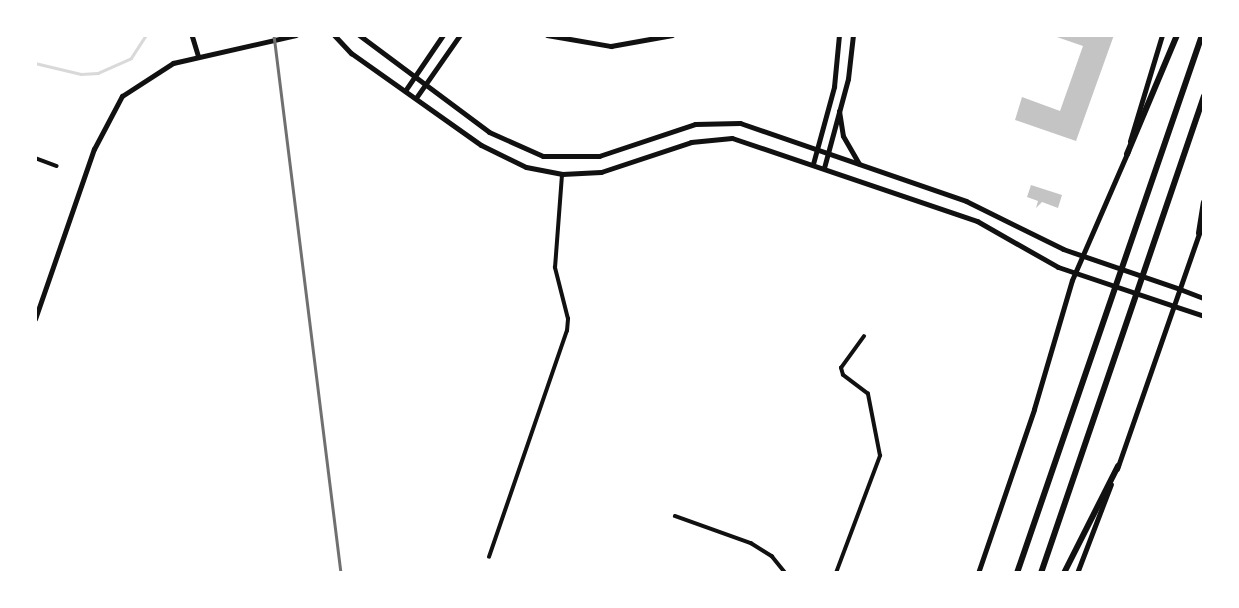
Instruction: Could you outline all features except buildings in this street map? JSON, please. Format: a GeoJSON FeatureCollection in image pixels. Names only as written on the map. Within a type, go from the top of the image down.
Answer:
{"type":"FeatureCollection","features":[{"type":"Feature","properties":{"kind":"highway"},"geometry":{"type":"LineString","coordinates":[[1127,153],[1177,35]]}},
{"type":"Feature","properties":{"kind":"highway"},"geometry":{"type":"LineString","coordinates":[[1017,573],[1202,35]]}},
{"type":"Feature","properties":{"kind":"highway"},"geometry":{"type":"LineString","coordinates":[[1041,573],[1204,96]]}},
{"type":"Feature","properties":{"kind":"highway"},"geometry":{"type":"LineString","coordinates":[[1202,234],[1204,202]]}},
{"type":"Feature","properties":{"kind":"highway"},"geometry":{"type":"LineString","coordinates":[[1064,573],[1118,466]]}},
{"type":"Feature","properties":{"kind":"main road"},"geometry":{"type":"LineString","coordinates":[[35,319],[112,110],[122,96],[151,74],[198,55],[296,35]]}},
{"type":"Feature","properties":{"kind":"main road"},"geometry":{"type":"LineString","coordinates":[[334,35],[416,99],[502,157],[562,174],[601,172],[719,136],[813,164],[977,221],[1075,273],[1174,306]]}},
{"type":"Feature","properties":{"kind":"main road"},"geometry":{"type":"LineString","coordinates":[[359,35],[414,78],[505,142],[543,156],[598,156],[710,122],[740,123],[966,201],[1037,237],[1180,289]]}},
{"type":"Feature","properties":{"kind":"main road"},"geometry":{"type":"LineString","coordinates":[[978,573],[1075,273],[1127,153],[1163,35]]}},
{"type":"Feature","properties":{"kind":"main road"},"geometry":{"type":"LineString","coordinates":[[839,111],[843,136],[859,164]]}},
{"type":"Feature","properties":{"kind":"main road"},"geometry":{"type":"LineString","coordinates":[[1077,573],[1202,234]]}},
{"type":"Feature","properties":{"kind":"street"},"geometry":{"type":"LineString","coordinates":[[192,35],[198,55]]}},
{"type":"Feature","properties":{"kind":"street"},"geometry":{"type":"LineString","coordinates":[[405,91],[443,35]]}},
{"type":"Feature","properties":{"kind":"street"},"geometry":{"type":"LineString","coordinates":[[416,99],[460,35]]}},
{"type":"Feature","properties":{"kind":"street"},"geometry":{"type":"LineString","coordinates":[[547,35],[611,46],[672,35]]}},
{"type":"Feature","properties":{"kind":"street"},"geometry":{"type":"LineString","coordinates":[[813,164],[834,87],[839,35]]}},
{"type":"Feature","properties":{"kind":"street"},"geometry":{"type":"LineString","coordinates":[[824,168],[839,111],[853,35]]}},
{"type":"Feature","properties":{"kind":"street"},"geometry":{"type":"LineString","coordinates":[[35,158],[57,166]]}},
{"type":"Feature","properties":{"kind":"street"},"geometry":{"type":"LineString","coordinates":[[489,557],[566,331],[568,320],[555,268],[562,174]]}},
{"type":"Feature","properties":{"kind":"street"},"geometry":{"type":"LineString","coordinates":[[1202,234],[1204,219]]}},
{"type":"Feature","properties":{"kind":"street"},"geometry":{"type":"LineString","coordinates":[[1180,289],[1204,298]]}},
{"type":"Feature","properties":{"kind":"street"},"geometry":{"type":"LineString","coordinates":[[1174,306],[1204,316]]}},
{"type":"Feature","properties":{"kind":"street"},"geometry":{"type":"LineString","coordinates":[[836,573],[880,456],[868,394],[843,375],[841,368],[864,336]]}},
{"type":"Feature","properties":{"kind":"street"},"geometry":{"type":"LineString","coordinates":[[675,516],[751,543],[772,556],[786,573]]}},
{"type":"Feature","properties":{"kind":"waterway"},"geometry":{"type":"LineString","coordinates":[[35,63],[81,74],[98,73],[131,58],[146,35]]}},
{"type":"Feature","properties":{"kind":"railway"},"geometry":{"type":"LineString","coordinates":[[274,35],[341,573]]}}]}
